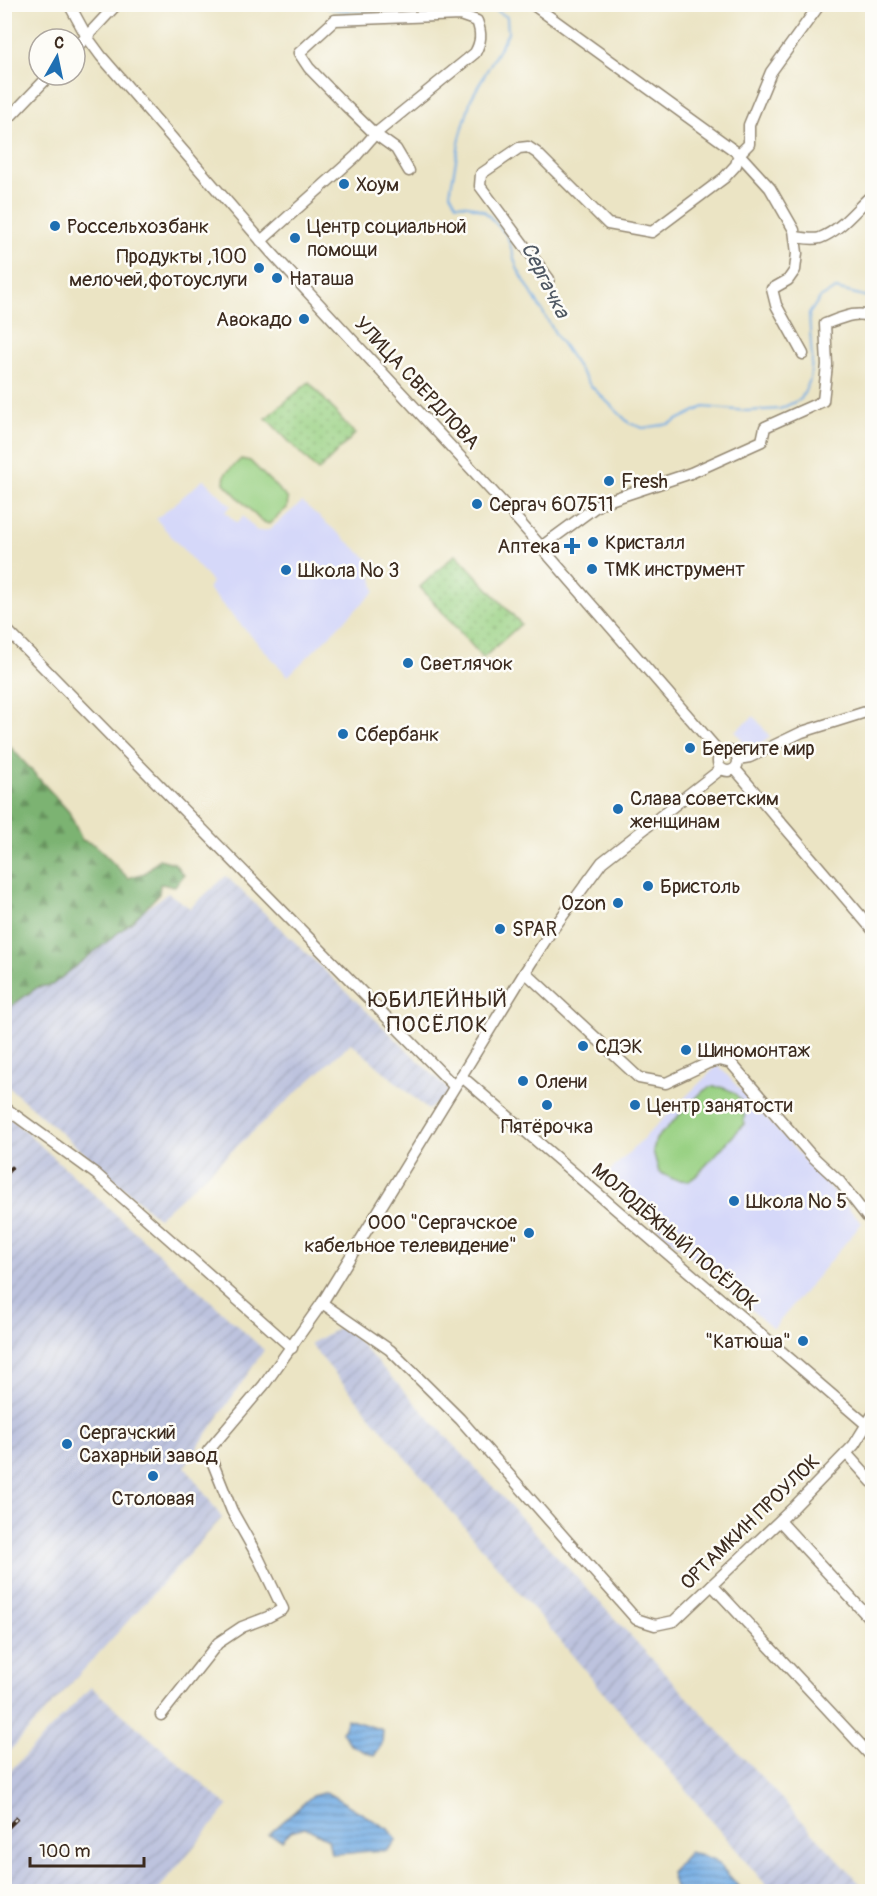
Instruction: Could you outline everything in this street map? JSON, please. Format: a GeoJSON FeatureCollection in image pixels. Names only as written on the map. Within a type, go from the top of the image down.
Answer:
{"type":"FeatureCollection","features":[{"type":"Feature","properties":{"kind":"street","name":"УЛИЦА СВЕРДЛОВА"},"geometry":{"type":"LineString","coordinates":[[69,4],[82,27]]}},
{"type":"Feature","properties":{"kind":"street"},"geometry":{"type":"LineString","coordinates":[[87,37],[117,4]]}},
{"type":"Feature","properties":{"kind":"street"},"geometry":{"type":"LineString","coordinates":[[532,4],[739,154],[770,188],[788,217],[796,237],[798,253],[795,270],[788,280],[772,289],[776,305],[803,354]]}},
{"type":"Feature","properties":{"kind":"street"},"geometry":{"type":"LineString","coordinates":[[549,279],[480,186],[481,174],[519,147],[528,147],[537,153],[608,224],[652,232],[724,178],[736,165],[739,154],[749,144],[749,125],[771,72],[820,4]]}},
{"type":"Feature","properties":{"kind":"street"},"geometry":{"type":"LineString","coordinates":[[261,241],[356,156],[375,134],[475,53],[480,43],[481,31],[477,21],[460,15],[335,20],[299,53],[309,68],[375,134],[396,149],[408,171]]}},
{"type":"Feature","properties":{"kind":"street","name":"УЛИЦА СВЕРДЛОВА"},"geometry":{"type":"LineString","coordinates":[[87,37],[261,241],[502,501],[721,754]]}},
{"type":"Feature","properties":{"kind":"street"},"geometry":{"type":"LineString","coordinates":[[4,123],[38,87]]}},
{"type":"Feature","properties":{"kind":"street"},"geometry":{"type":"LineString","coordinates":[[796,237],[818,239],[843,224],[873,195]]}},
{"type":"Feature","properties":{"kind":"street"},"geometry":{"type":"LineString","coordinates":[[541,547],[602,503],[690,473],[762,441],[765,428],[823,400],[827,365],[825,324],[853,315],[868,315],[873,318]]}},
{"type":"Feature","properties":{"kind":"street"},"geometry":{"type":"LineString","coordinates":[[4,627],[454,1086]]}},
{"type":"Feature","properties":{"kind":"street"},"geometry":{"type":"LineString","coordinates":[[873,710],[802,732],[736,764],[728,772],[721,769],[718,764],[721,754],[728,751],[734,753],[736,764],[873,929]]}},
{"type":"Feature","properties":{"kind":"street"},"geometry":{"type":"LineString","coordinates":[[161,1715],[218,1642],[242,1627],[283,1609],[258,1557],[232,1511],[208,1451],[264,1385],[322,1304],[525,972],[550,933],[602,862],[721,769]]}},
{"type":"Feature","properties":{"kind":"street"},"geometry":{"type":"LineString","coordinates":[[525,972],[639,1078],[666,1083],[708,1063],[720,1060],[731,1063],[812,1155],[840,1182],[873,1223]]}},
{"type":"Feature","properties":{"kind":"street","name":"МОЛОДЁЖНЫЙ ПОСЁЛОК"},"geometry":{"type":"LineString","coordinates":[[461,1076],[870,1420]]}},
{"type":"Feature","properties":{"kind":"street"},"geometry":{"type":"LineString","coordinates":[[4,1107],[96,1174],[292,1348]]}},
{"type":"Feature","properties":{"kind":"street","name":"ОРТАМКИН ПРОУЛОК"},"geometry":{"type":"LineString","coordinates":[[322,1304],[390,1350],[460,1419],[636,1619],[655,1625],[674,1621],[780,1521],[854,1445],[870,1420]]}},
{"type":"Feature","properties":{"kind":"street"},"geometry":{"type":"LineString","coordinates":[[846,1453],[873,1482]]}},
{"type":"Feature","properties":{"kind":"street"},"geometry":{"type":"LineString","coordinates":[[780,1521],[873,1621]]}},
{"type":"Feature","properties":{"kind":"street"},"geometry":{"type":"LineString","coordinates":[[712,1585],[873,1757]]}},
{"type":"Feature","properties":{"kind":"shaded area","name":"Школа № 3"},"geometry":{"type":"Polygon","coordinates":[[[204,479],[231,506],[225,512],[237,523],[243,516],[257,531],[269,530],[302,502],[368,559],[375,591],[288,676],[208,589],[212,582],[156,519],[204,479]]]}},
{"type":"Feature","properties":{"kind":"shaded area"},"geometry":{"type":"Polygon","coordinates":[[[754,716],[770,737],[751,752],[735,731],[754,716]]]}},
{"type":"Feature","properties":{"kind":"shaded area"},"geometry":{"type":"Polygon","coordinates":[[[226,876],[451,1092],[428,1110],[351,1043],[158,1218],[5,1084],[4,1012],[168,893],[190,908],[226,876]]]}},
{"type":"Feature","properties":{"kind":"shaded area","name":"Школа № 5"},"geometry":{"type":"Polygon","coordinates":[[[718,1065],[862,1223],[773,1329],[602,1179],[718,1065]]]}},
{"type":"Feature","properties":{"kind":"shaded area","name":"Сергачский Сахарный завод"},"geometry":{"type":"Polygon","coordinates":[[[4,1112],[264,1350],[185,1466],[222,1518],[5,1756],[4,1112]]]}},
{"type":"Feature","properties":{"kind":"shaded area"},"geometry":{"type":"Polygon","coordinates":[[[343,1325],[864,1888],[861,1892],[771,1891],[310,1344],[343,1325]]]}},
{"type":"Feature","properties":{"kind":"shaded area"},"geometry":{"type":"Polygon","coordinates":[[[91,1687],[228,1806],[157,1891],[5,1891],[5,1776],[91,1687]]]}},
{"type":"Feature","properties":{"kind":"green space"},"geometry":{"type":"Polygon","coordinates":[[[309,382],[355,434],[318,471],[266,418],[309,382]]]}},
{"type":"Feature","properties":{"kind":"green space"},"geometry":{"type":"Polygon","coordinates":[[[241,459],[250,461],[288,499],[287,508],[269,524],[261,521],[224,483],[225,474],[241,459]]]}},
{"type":"Feature","properties":{"kind":"green space"},"geometry":{"type":"Polygon","coordinates":[[[456,554],[521,624],[483,658],[420,587],[456,554]]]}},
{"type":"Feature","properties":{"kind":"green space"},"geometry":{"type":"Polygon","coordinates":[[[5,741],[69,812],[82,840],[95,845],[128,878],[145,873],[159,859],[174,863],[184,875],[175,886],[160,884],[159,894],[133,921],[52,985],[38,987],[5,1010],[5,741]]]}},
{"type":"Feature","properties":{"kind":"green space"},"geometry":{"type":"Polygon","coordinates":[[[710,1087],[726,1089],[737,1096],[743,1108],[744,1124],[696,1176],[689,1181],[673,1179],[659,1172],[653,1151],[656,1139],[702,1092],[710,1087]]]}},
{"type":"Feature","properties":{"kind":"water"},"geometry":{"type":"Polygon","coordinates":[[[347,1719],[383,1730],[382,1744],[374,1756],[350,1745],[342,1732],[347,1719]]]}},
{"type":"Feature","properties":{"kind":"water"},"geometry":{"type":"Polygon","coordinates":[[[326,1792],[388,1829],[397,1840],[387,1851],[372,1850],[339,1854],[331,1853],[328,1839],[305,1827],[291,1831],[282,1840],[268,1835],[312,1796],[326,1792]]]}},
{"type":"Feature","properties":{"kind":"water"},"geometry":{"type":"Polygon","coordinates":[[[689,1852],[715,1860],[743,1891],[676,1891],[671,1873],[689,1852]]]}},
{"type":"Feature","properties":{"kind":"waterway","name":"Сергачка"},"geometry":{"type":"LineString","coordinates":[[319,4],[327,8],[347,11],[401,8],[494,9],[507,17],[508,33],[471,99],[460,138],[450,193],[456,204],[468,205],[484,211],[507,235],[517,268],[558,338],[590,385],[629,423],[643,428],[669,424],[704,407],[747,411],[780,409],[801,399],[810,380],[812,360],[809,314],[820,298],[836,289],[872,298]]}},
{"type":"Feature","properties":{"kind":"railway"},"geometry":{"type":"LineString","coordinates":[[4,1175],[11,1168]]}},
{"type":"Feature","properties":{"kind":"railway"},"geometry":{"type":"LineString","coordinates":[[4,1831],[16,1819]]}},
{"type":"Feature","properties":{"kind":"place","name":"Хоум"},"geometry":{"type":"Point","coordinates":[344,184]}},
{"type":"Feature","properties":{"kind":"place","name":"Россельхозбанк"},"geometry":{"type":"Point","coordinates":[55,226]}},
{"type":"Feature","properties":{"kind":"place","name":"Центр социальной помощи"},"geometry":{"type":"Point","coordinates":[295,238]}},
{"type":"Feature","properties":{"kind":"place","name":"Продукты ,100 мелочей,фотоуслуги"},"geometry":{"type":"Point","coordinates":[259,268]}},
{"type":"Feature","properties":{"kind":"place","name":"Наташа"},"geometry":{"type":"Point","coordinates":[277,278]}},
{"type":"Feature","properties":{"kind":"place","name":"Авокадо"},"geometry":{"type":"Point","coordinates":[304,319]}},
{"type":"Feature","properties":{"kind":"place","name":"Fresh"},"geometry":{"type":"Point","coordinates":[609,481]}},
{"type":"Feature","properties":{"kind":"place","name":"Сергач 607511"},"geometry":{"type":"Point","coordinates":[477,504]}},
{"type":"Feature","properties":{"kind":"place","name":"Кристалл"},"geometry":{"type":"Point","coordinates":[593,542]}},
{"type":"Feature","properties":{"kind":"place","name":"Аптека"},"geometry":{"type":"Point","coordinates":[572,546]}},
{"type":"Feature","properties":{"kind":"place","name":"ТМК инструмент"},"geometry":{"type":"Point","coordinates":[592,569]}},
{"type":"Feature","properties":{"kind":"place","name":"Школа № 3"},"geometry":{"type":"Point","coordinates":[286,570]}},
{"type":"Feature","properties":{"kind":"place","name":"Светлячок"},"geometry":{"type":"Point","coordinates":[408,663]}},
{"type":"Feature","properties":{"kind":"place","name":"Сбербанк"},"geometry":{"type":"Point","coordinates":[343,734]}},
{"type":"Feature","properties":{"kind":"place","name":"Берегите мир"},"geometry":{"type":"Point","coordinates":[690,748]}},
{"type":"Feature","properties":{"kind":"place","name":"Слава советским женщинам"},"geometry":{"type":"Point","coordinates":[618,809]}},
{"type":"Feature","properties":{"kind":"place","name":"Бристоль"},"geometry":{"type":"Point","coordinates":[648,886]}},
{"type":"Feature","properties":{"kind":"place","name":"Ozon"},"geometry":{"type":"Point","coordinates":[618,903]}},
{"type":"Feature","properties":{"kind":"place","name":"SPAR"},"geometry":{"type":"Point","coordinates":[500,929]}},
{"type":"Feature","properties":{"kind":"place","name":"СДЭК"},"geometry":{"type":"Point","coordinates":[583,1046]}},
{"type":"Feature","properties":{"kind":"place","name":"Шиномонтаж"},"geometry":{"type":"Point","coordinates":[686,1050]}},
{"type":"Feature","properties":{"kind":"place","name":"Олени"},"geometry":{"type":"Point","coordinates":[523,1081]}},
{"type":"Feature","properties":{"kind":"place","name":"Пятёрочка"},"geometry":{"type":"Point","coordinates":[547,1105]}},
{"type":"Feature","properties":{"kind":"place","name":"Центр занятости"},"geometry":{"type":"Point","coordinates":[635,1105]}},
{"type":"Feature","properties":{"kind":"place","name":"Школа № 5"},"geometry":{"type":"Point","coordinates":[734,1201]}},
{"type":"Feature","properties":{"kind":"place","name":"ООО \"Сергачское кабельное телевидение\""},"geometry":{"type":"Point","coordinates":[529,1233]}},
{"type":"Feature","properties":{"kind":"place","name":"\"Катюша\""},"geometry":{"type":"Point","coordinates":[803,1341]}},
{"type":"Feature","properties":{"kind":"place","name":"Сергачский Сахарный завод"},"geometry":{"type":"Point","coordinates":[67,1444]}},
{"type":"Feature","properties":{"kind":"place","name":"Столовая"},"geometry":{"type":"Point","coordinates":[153,1476]}},
{"type":"Feature","properties":{"kind":"district","name":"ЮБИЛЕЙНЫЙ ПОСЁЛОК"},"geometry":{"type":"Point","coordinates":[438,1012]}}]}
